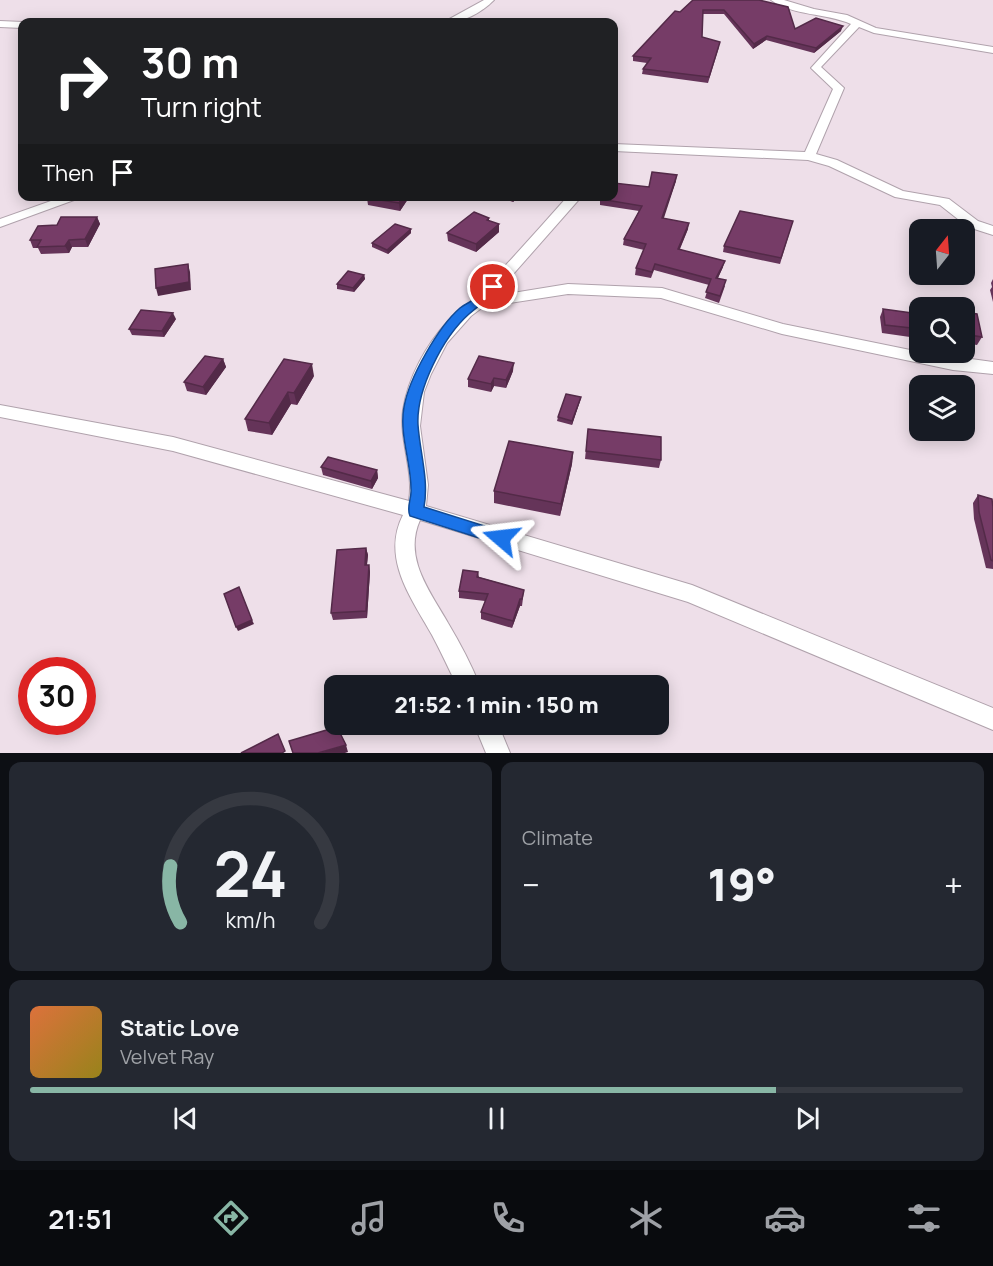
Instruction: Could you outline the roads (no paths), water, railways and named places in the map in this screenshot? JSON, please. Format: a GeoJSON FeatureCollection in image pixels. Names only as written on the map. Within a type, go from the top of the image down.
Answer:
{"type":"FeatureCollection","features":[{"type":"Feature","properties":{"kind":"street"},"geometry":{"type":"LineString","coordinates":[[458,18],[476,10],[490,0]]}},
{"type":"Feature","properties":{"kind":"street"},"geometry":{"type":"LineString","coordinates":[[775,0],[813,12],[844,17],[874,30],[993,50]]}},
{"type":"Feature","properties":{"kind":"street"},"geometry":{"type":"LineString","coordinates":[[0,24],[18,25]]}},
{"type":"Feature","properties":{"kind":"street"},"geometry":{"type":"LineString","coordinates":[[809,156],[838,88],[816,68],[856,24]]}},
{"type":"Feature","properties":{"kind":"street"},"geometry":{"type":"LineString","coordinates":[[618,148],[809,156],[833,163],[900,194],[944,202],[973,224],[993,231]]}},
{"type":"Feature","properties":{"kind":"street"},"geometry":{"type":"LineString","coordinates":[[0,223],[64,201]]}},
{"type":"Feature","properties":{"kind":"street"},"geometry":{"type":"LineString","coordinates":[[479,303],[571,201]]}},
{"type":"Feature","properties":{"kind":"street"},"geometry":{"type":"LineString","coordinates":[[463,675],[423,602],[410,572],[404,544],[406,528],[416,511],[419,491],[411,408],[415,391],[450,328],[465,310],[479,303],[568,289],[662,293],[782,329],[929,359],[993,368]]}},
{"type":"Feature","properties":{"kind":"street"},"geometry":{"type":"LineString","coordinates":[[0,411],[173,444],[416,511],[692,594],[993,719]]}},
{"type":"Feature","properties":{"kind":"street"},"geometry":{"type":"LineString","coordinates":[[491,735],[498,753]]}}]}
